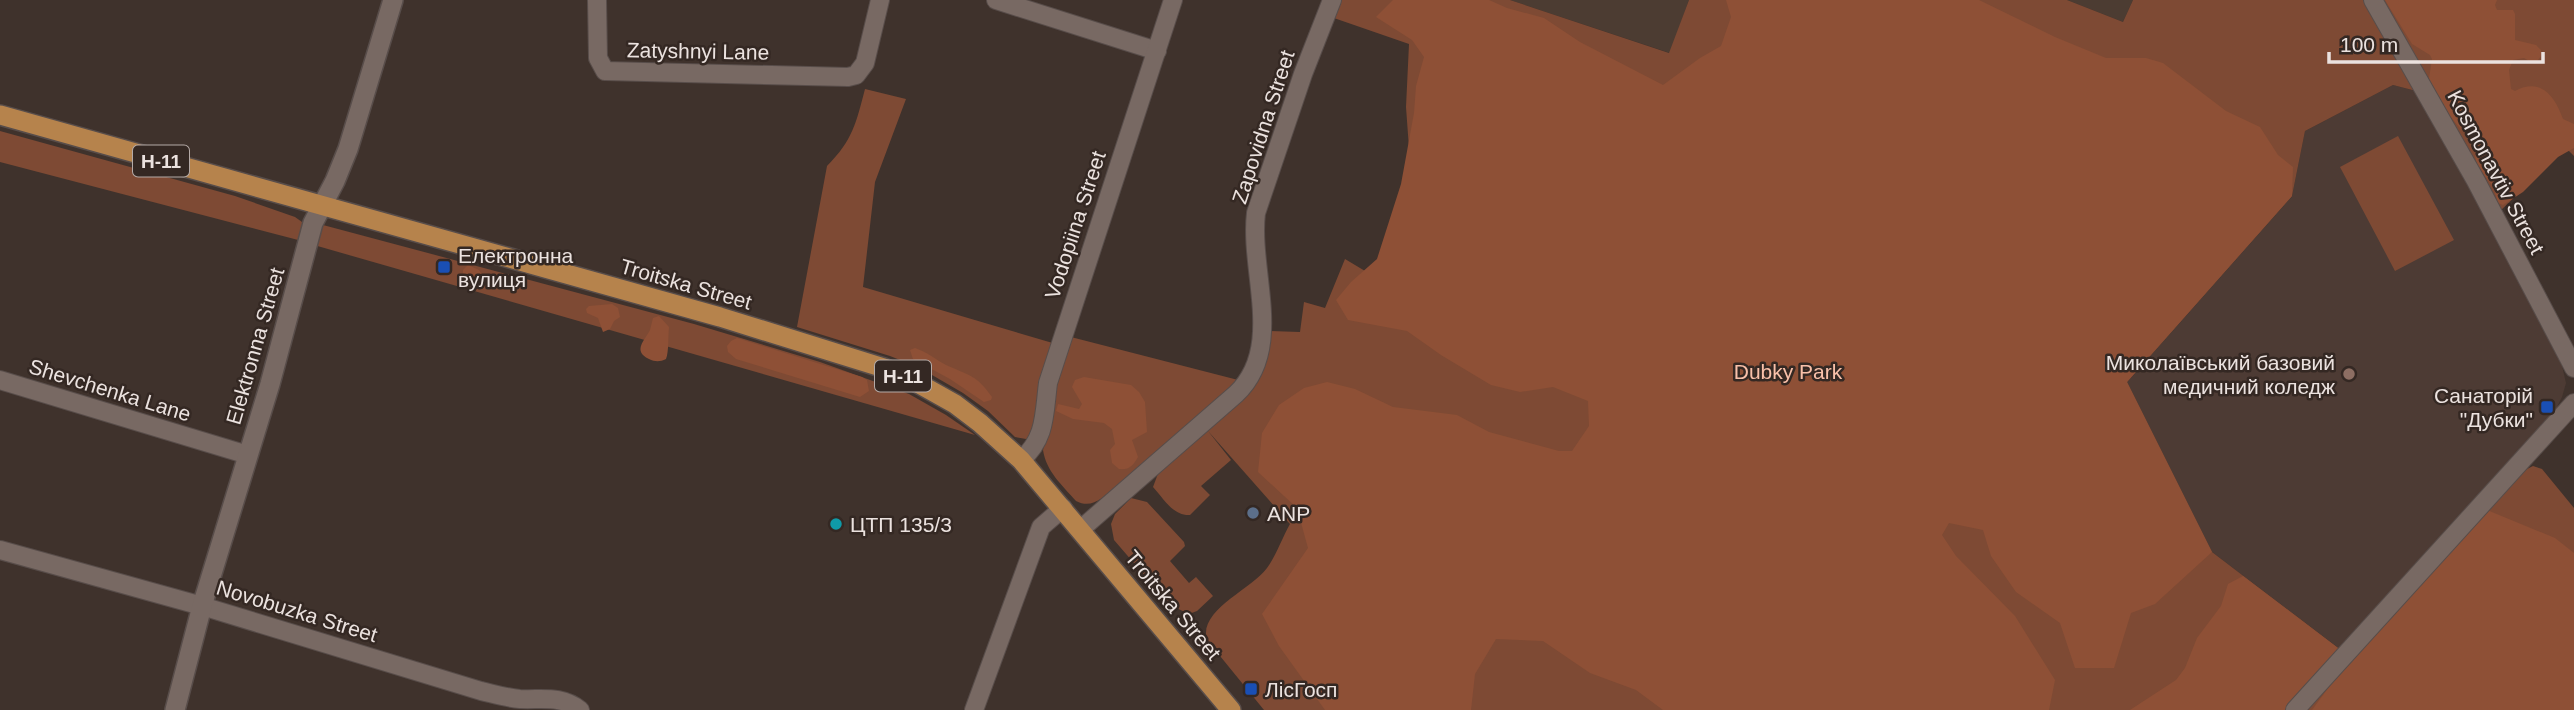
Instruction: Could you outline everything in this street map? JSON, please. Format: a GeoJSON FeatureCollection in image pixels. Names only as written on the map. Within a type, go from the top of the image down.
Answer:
{"type":"FeatureCollection","features":[{"type":"Feature","properties":{"kind":"main road","name":"Troitska Street"},"geometry":{"type":"LineString","coordinates":[[0,115],[720,317],[884,368],[914,382],[954,404],[980,423],[1020,460],[1231,710]]}},
{"type":"Feature","properties":{"kind":"street","name":"Elektronna Street"},"geometry":{"type":"LineString","coordinates":[[175,710],[202,606],[270,384],[313,223],[348,149],[393,0]]}},
{"type":"Feature","properties":{"kind":"street","name":"Zatyshnyi Lane"},"geometry":{"type":"LineString","coordinates":[[597,0],[598,58],[606,71],[848,77],[861,70],[880,0]]}},
{"type":"Feature","properties":{"kind":"street"},"geometry":{"type":"LineString","coordinates":[[996,0],[1157,51]]}},
{"type":"Feature","properties":{"kind":"street","name":"Vodopiina Street"},"geometry":{"type":"LineString","coordinates":[[1020,460],[1033,450],[1040,436],[1048,383],[1173,0]]}},
{"type":"Feature","properties":{"kind":"street","name":"Zapovidna Street"},"geometry":{"type":"LineString","coordinates":[[1080,529],[1236,394],[1248,383],[1254,371],[1261,348],[1262,320],[1254,237],[1256,213],[1303,74],[1332,0]]}},
{"type":"Feature","properties":{"kind":"street","name":"Kosmonavtiv Street"},"geometry":{"type":"LineString","coordinates":[[2373,0],[2456,145],[2574,368]]}},
{"type":"Feature","properties":{"kind":"street","name":"Shevchenka Lane"},"geometry":{"type":"LineString","coordinates":[[0,380],[248,455]]}},
{"type":"Feature","properties":{"kind":"street"},"geometry":{"type":"LineString","coordinates":[[2295,710],[2574,403]]}},
{"type":"Feature","properties":{"kind":"street"},"geometry":{"type":"LineString","coordinates":[[974,710],[1041,527],[1063,509]]}},
{"type":"Feature","properties":{"kind":"street","name":"Novobuzka Street"},"geometry":{"type":"LineString","coordinates":[[0,550],[202,606],[481,691],[519,699],[549,697],[565,701],[580,710]]}},
{"type":"Feature","properties":{"kind":"shaded area"},"geometry":{"type":"Polygon","coordinates":[[[1510,0],[1689,0],[1670,53],[1510,0]]]}},
{"type":"Feature","properties":{"kind":"shaded area"},"geometry":{"type":"Polygon","coordinates":[[[2067,0],[2133,0],[2123,22],[2067,0]]]}},
{"type":"Feature","properties":{"kind":"shaded area","name":"Миколаївський базовий медичний коледж"},"geometry":{"type":"Polygon","coordinates":[[[2393,85],[2420,92],[2562,366],[2566,383],[2555,411],[2342,651],[2212,552],[2127,382],[2292,196],[2305,131],[2393,85]]]}},
{"type":"Feature","properties":{"kind":"green space","name":"Dubky Park"},"geometry":{"type":"Polygon","coordinates":[[[1337,0],[1510,0],[1669,53],[1689,0],[2067,0],[2123,22],[2133,0],[2366,0],[2420,92],[2393,85],[2305,131],[2292,196],[2127,382],[2212,552],[2342,651],[2525,470],[2533,466],[2542,469],[2574,508],[2574,710],[1264,710],[1207,640],[1206,629],[1218,610],[1267,568],[1290,524],[1208,431],[1231,460],[1201,486],[1210,495],[1190,515],[1184,515],[1169,506],[1153,487],[1159,471],[1240,399],[1267,331],[1300,332],[1304,302],[1325,308],[1345,259],[1375,277],[1416,245],[1406,107],[1409,44],[1331,17],[1337,0]]]}},
{"type":"Feature","properties":{"kind":"green space","name":"Dubky Park"},"geometry":{"type":"Polygon","coordinates":[[[1393,0],[1489,0],[1544,18],[1580,42],[1663,85],[1721,46],[1731,17],[1726,0],[1979,0],[2106,58],[2146,58],[2163,63],[2226,111],[2260,127],[2278,155],[2293,167],[2292,196],[2127,382],[2212,552],[2155,604],[2131,613],[2114,668],[2075,668],[2060,623],[2016,592],[1991,556],[1983,530],[1949,523],[1942,535],[1956,556],[2015,616],[2055,680],[2049,710],[1663,710],[1636,690],[1590,673],[1543,641],[1496,639],[1475,674],[1471,710],[1325,710],[1279,646],[1262,614],[1308,548],[1297,508],[1258,472],[1262,433],[1279,405],[1304,388],[1327,382],[1355,389],[1393,407],[1457,415],[1489,432],[1559,451],[1572,451],[1589,426],[1588,401],[1553,387],[1520,392],[1491,385],[1407,331],[1348,320],[1336,300],[1351,282],[1377,259],[1401,184],[1414,113],[1416,86],[1424,57],[1412,40],[1376,17],[1393,0]]]}},
{"type":"Feature","properties":{"kind":"green space"},"geometry":{"type":"Polygon","coordinates":[[[2380,0],[2574,0],[2574,156],[2566,148],[2499,212],[2380,0]]]}},
{"type":"Feature","properties":{"kind":"green space"},"geometry":{"type":"Polygon","coordinates":[[[2385,0],[2497,0],[2497,10],[2513,10],[2515,40],[2536,45],[2541,50],[2541,56],[2535,64],[2524,58],[2513,60],[2509,70],[2511,89],[2515,91],[2533,86],[2546,92],[2556,103],[2563,119],[2574,124],[2574,148],[2558,157],[2523,192],[2503,205],[2498,203],[2493,186],[2477,167],[2473,143],[2448,114],[2429,79],[2432,59],[2430,55],[2412,44],[2385,0]]]}},
{"type":"Feature","properties":{"kind":"green space"},"geometry":{"type":"Polygon","coordinates":[[[865,89],[906,99],[875,182],[863,287],[1056,344],[1032,437],[1015,437],[988,411],[920,368],[797,327],[827,166],[843,148],[852,131],[865,89]]]}},
{"type":"Feature","properties":{"kind":"green space"},"geometry":{"type":"Polygon","coordinates":[[[0,131],[235,196],[295,217],[302,222],[302,241],[0,162],[0,131]]]}},
{"type":"Feature","properties":{"kind":"green space"},"geometry":{"type":"Polygon","coordinates":[[[2398,136],[2454,240],[2395,271],[2340,167],[2398,136]]]}},
{"type":"Feature","properties":{"kind":"green space"},"geometry":{"type":"Polygon","coordinates":[[[320,226],[694,324],[820,362],[909,394],[975,435],[314,245],[320,226]]]}},
{"type":"Feature","properties":{"kind":"green space"},"geometry":{"type":"Polygon","coordinates":[[[468,265],[479,270],[484,278],[481,283],[471,284],[463,278],[463,270],[468,265]]]}},
{"type":"Feature","properties":{"kind":"green space"},"geometry":{"type":"Polygon","coordinates":[[[612,304],[618,308],[620,317],[610,329],[603,332],[598,318],[587,313],[586,309],[589,306],[612,304]]]}},
{"type":"Feature","properties":{"kind":"green space"},"geometry":{"type":"Polygon","coordinates":[[[659,316],[669,327],[666,359],[658,361],[644,356],[641,349],[653,318],[659,316]]]}},
{"type":"Feature","properties":{"kind":"green space"},"geometry":{"type":"Polygon","coordinates":[[[1067,336],[1242,381],[1102,498],[1086,504],[1076,501],[1055,477],[1047,465],[1043,450],[1067,336]]]}},
{"type":"Feature","properties":{"kind":"green space"},"geometry":{"type":"Polygon","coordinates":[[[737,338],[862,377],[867,380],[869,391],[860,397],[736,359],[728,352],[727,346],[737,338]]]}},
{"type":"Feature","properties":{"kind":"green space"},"geometry":{"type":"Polygon","coordinates":[[[915,348],[977,380],[992,397],[991,400],[984,402],[913,359],[910,350],[915,348]]]}},
{"type":"Feature","properties":{"kind":"green space"},"geometry":{"type":"Polygon","coordinates":[[[1084,377],[1131,385],[1145,402],[1147,432],[1132,440],[1138,457],[1128,468],[1119,469],[1112,463],[1110,450],[1115,444],[1112,429],[1104,423],[1073,419],[1056,411],[1058,404],[1079,409],[1082,404],[1072,387],[1075,380],[1084,377]]]}},
{"type":"Feature","properties":{"kind":"green space"},"geometry":{"type":"Polygon","coordinates":[[[1131,498],[1147,502],[1184,542],[1185,546],[1170,561],[1189,583],[1196,577],[1213,596],[1197,611],[1189,614],[1170,605],[1114,540],[1111,524],[1115,514],[1131,498]]]}},
{"type":"Feature","properties":{"kind":"green space"},"geometry":{"type":"Polygon","coordinates":[[[2487,510],[2555,538],[2574,553],[2574,710],[2312,710],[2349,660],[2487,510]]]}},
{"type":"Feature","properties":{"kind":"green space"},"geometry":{"type":"Polygon","coordinates":[[[2243,576],[2342,651],[2287,710],[2130,710],[2176,680],[2185,668],[2197,638],[2221,606],[2228,584],[2243,576]]]}},
{"type":"Feature","properties":{"kind":"place","name":"Електронна вулиця"},"geometry":{"type":"Point","coordinates":[444,267]}},
{"type":"Feature","properties":{"kind":"place","name":"Миколаївський базовий медичний коледж"},"geometry":{"type":"Point","coordinates":[2349,374]}},
{"type":"Feature","properties":{"kind":"place","name":"Санаторій \"Дубки\""},"geometry":{"type":"Point","coordinates":[2547,407]}},
{"type":"Feature","properties":{"kind":"place","name":"ANP"},"geometry":{"type":"Point","coordinates":[1253,513]}},
{"type":"Feature","properties":{"kind":"place","name":"ЦТП 135/3"},"geometry":{"type":"Point","coordinates":[836,524]}},
{"type":"Feature","properties":{"kind":"place","name":"ЛісГосп"},"geometry":{"type":"Point","coordinates":[1251,689]}}]}
